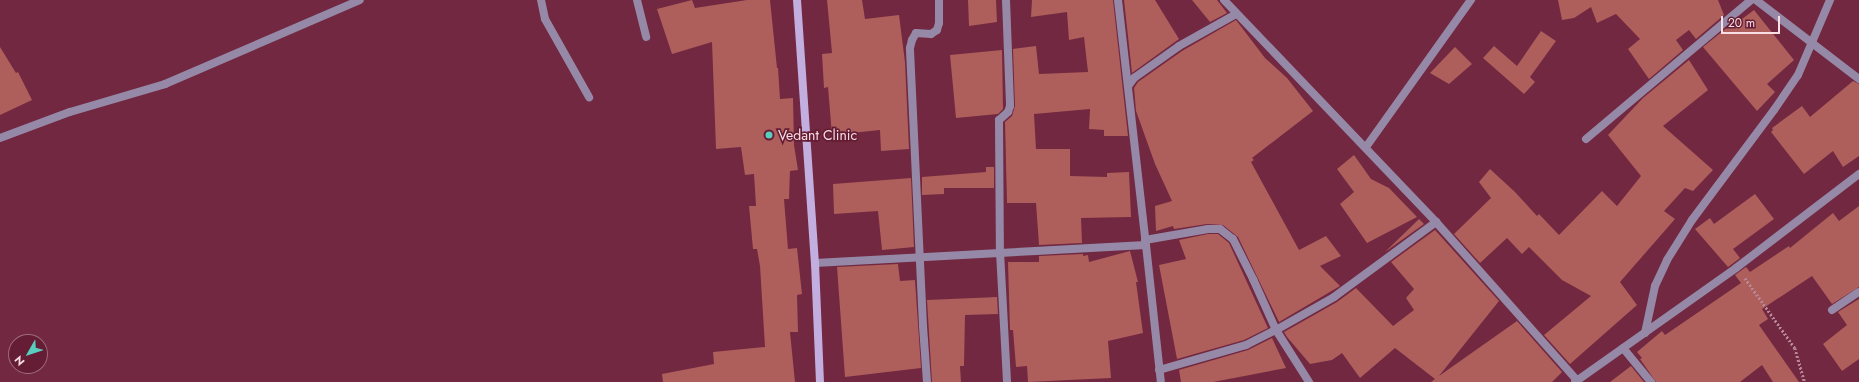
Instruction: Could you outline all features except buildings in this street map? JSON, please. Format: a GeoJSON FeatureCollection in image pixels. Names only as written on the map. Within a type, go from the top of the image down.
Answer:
{"type":"FeatureCollection","features":[{"type":"Feature","properties":{"kind":"main road"},"geometry":{"type":"LineString","coordinates":[[798,0],[815,263],[820,382]]}},
{"type":"Feature","properties":{"kind":"street"},"geometry":{"type":"LineString","coordinates":[[0,138],[70,112],[165,84],[360,0]]}},
{"type":"Feature","properties":{"kind":"street"},"geometry":{"type":"LineString","coordinates":[[541,0],[545,19],[589,97]]}},
{"type":"Feature","properties":{"kind":"street"},"geometry":{"type":"LineString","coordinates":[[637,0],[646,37]]}},
{"type":"Feature","properties":{"kind":"street"},"geometry":{"type":"LineString","coordinates":[[927,382],[910,48],[916,33],[931,34],[937,30],[939,23],[939,0]]}},
{"type":"Feature","properties":{"kind":"street"},"geometry":{"type":"LineString","coordinates":[[1006,0],[1010,106],[1008,112],[999,120],[1000,252],[1007,382]]}},
{"type":"Feature","properties":{"kind":"street"},"geometry":{"type":"LineString","coordinates":[[1118,0],[1120,30],[1129,85],[1161,382]]}},
{"type":"Feature","properties":{"kind":"street"},"geometry":{"type":"LineString","coordinates":[[1224,0],[1436,222],[1576,381],[1736,268],[1859,174]]}},
{"type":"Feature","properties":{"kind":"street"},"geometry":{"type":"LineString","coordinates":[[1366,147],[1471,0]]}},
{"type":"Feature","properties":{"kind":"street"},"geometry":{"type":"LineString","coordinates":[[1586,139],[1751,0]]}},
{"type":"Feature","properties":{"kind":"street"},"geometry":{"type":"LineString","coordinates":[[1756,0],[1859,78]]}},
{"type":"Feature","properties":{"kind":"street"},"geometry":{"type":"LineString","coordinates":[[1645,333],[1655,286],[1667,260],[1692,220],[1794,81],[1830,0]]}},
{"type":"Feature","properties":{"kind":"street"},"geometry":{"type":"LineString","coordinates":[[1129,85],[1134,78],[1179,46],[1236,14]]}},
{"type":"Feature","properties":{"kind":"street"},"geometry":{"type":"LineString","coordinates":[[1159,370],[1246,345],[1276,330],[1334,297],[1436,222]]}},
{"type":"Feature","properties":{"kind":"street"},"geometry":{"type":"LineString","coordinates":[[815,263],[1146,242],[1208,228],[1220,229],[1232,239],[1254,278],[1276,330],[1309,382]]}},
{"type":"Feature","properties":{"kind":"street"},"geometry":{"type":"LineString","coordinates":[[1832,310],[1859,292]]}},
{"type":"Feature","properties":{"kind":"street"},"geometry":{"type":"LineString","coordinates":[[1623,348],[1651,382]]}},
{"type":"Feature","properties":{"kind":"path"},"geometry":{"type":"LineString","coordinates":[[1736,268],[1752,287],[1795,348],[1805,382]]}},
{"type":"Feature","properties":{"kind":"place","name":"Vedant Clinic"},"geometry":{"type":"Point","coordinates":[769,135]}}]}
